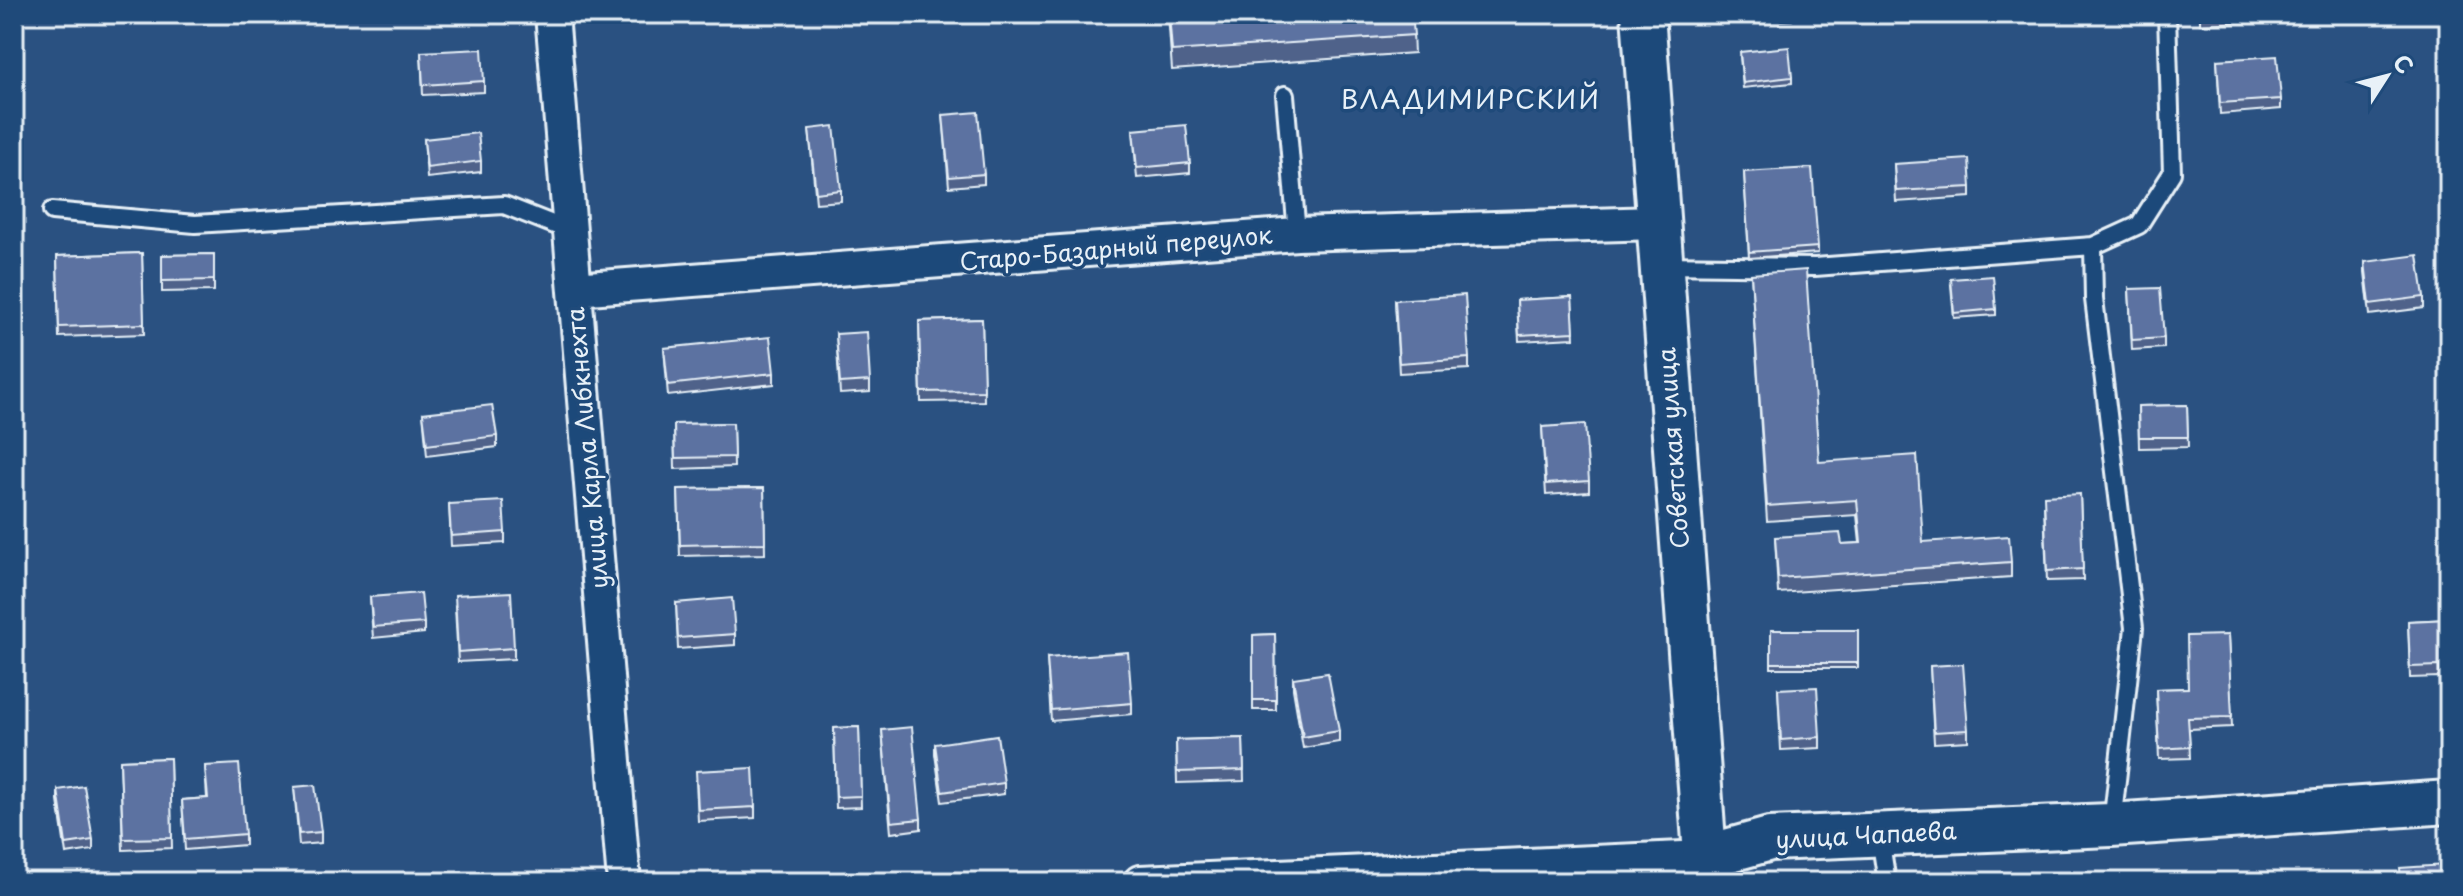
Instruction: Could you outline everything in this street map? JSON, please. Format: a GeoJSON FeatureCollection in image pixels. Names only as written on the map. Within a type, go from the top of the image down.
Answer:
{"type":"FeatureCollection","features":[{"type":"Feature","properties":{"kind":"street","name":"улица Карла Либкнехта"},"geometry":{"type":"LineString","coordinates":[[552,14],[624,882]]}},
{"type":"Feature","properties":{"kind":"street","name":"Советская улица"},"geometry":{"type":"LineString","coordinates":[[1643,14],[1706,869]]}},
{"type":"Feature","properties":{"kind":"street","name":"Старо-Базарный переулок"},"geometry":{"type":"LineString","coordinates":[[575,289],[1297,234],[1657,223]]}},
{"type":"Feature","properties":{"kind":"street","name":"улица Чапаева"},"geometry":{"type":"LineString","coordinates":[[1159,882],[1706,869],[1770,839],[2111,825],[2449,802]]}},
{"type":"Feature","properties":{"kind":"lane"},"geometry":{"type":"LineString","coordinates":[[1660,265],[1815,267],[2093,246],[2139,225],[2172,173],[2167,14]]}},
{"type":"Feature","properties":{"kind":"lane"},"geometry":{"type":"LineString","coordinates":[[1285,95],[1297,234]]}},
{"type":"Feature","properties":{"kind":"lane"},"geometry":{"type":"LineString","coordinates":[[52,211],[195,224],[504,205],[570,231]]}},
{"type":"Feature","properties":{"kind":"lane"},"geometry":{"type":"LineString","coordinates":[[2093,246],[2094,299],[2134,628],[2111,825]]}},
{"type":"Feature","properties":{"kind":"lane"},"geometry":{"type":"LineString","coordinates":[[1880,835],[1887,882]]}},
{"type":"Feature","properties":{"kind":"building"},"geometry":{"type":"Polygon","coordinates":[[[1169,14],[1412,14],[1414,35],[1172,51],[1169,14]]]}},
{"type":"Feature","properties":{"kind":"building"},"geometry":{"type":"Polygon","coordinates":[[[1744,14],[1792,14],[1744,17],[1744,14]]]}},
{"type":"Feature","properties":{"kind":"building"},"geometry":{"type":"Polygon","coordinates":[[[1789,47],[1792,77],[1743,83],[1740,52],[1789,47]]]}},
{"type":"Feature","properties":{"kind":"building"},"geometry":{"type":"Polygon","coordinates":[[[482,49],[484,81],[423,85],[421,52],[482,49]]]}},
{"type":"Feature","properties":{"kind":"building"},"geometry":{"type":"Polygon","coordinates":[[[2277,56],[2281,99],[2220,103],[2217,60],[2277,56]]]}},
{"type":"Feature","properties":{"kind":"building"},"geometry":{"type":"Polygon","coordinates":[[[978,112],[984,174],[949,177],[943,115],[978,112]]]}},
{"type":"Feature","properties":{"kind":"building"},"geometry":{"type":"Polygon","coordinates":[[[1186,125],[1190,163],[1137,168],[1133,130],[1186,125]]]}},
{"type":"Feature","properties":{"kind":"building"},"geometry":{"type":"Polygon","coordinates":[[[834,126],[841,190],[816,193],[809,129],[834,126]]]}},
{"type":"Feature","properties":{"kind":"building"},"geometry":{"type":"Polygon","coordinates":[[[478,133],[481,161],[427,168],[424,139],[478,133]]]}},
{"type":"Feature","properties":{"kind":"building"},"geometry":{"type":"Polygon","coordinates":[[[1969,159],[1971,187],[1896,191],[1894,164],[1969,159]]]}},
{"type":"Feature","properties":{"kind":"building"},"geometry":{"type":"Polygon","coordinates":[[[1812,168],[1818,247],[1749,252],[1744,172],[1812,168]]]}},
{"type":"Feature","properties":{"kind":"building"},"geometry":{"type":"Polygon","coordinates":[[[142,253],[144,324],[59,327],[57,256],[142,253]]]}},
{"type":"Feature","properties":{"kind":"building"},"geometry":{"type":"Polygon","coordinates":[[[214,254],[214,280],[162,281],[162,255],[214,254]]]}},
{"type":"Feature","properties":{"kind":"building"},"geometry":{"type":"Polygon","coordinates":[[[2418,255],[2424,297],[2370,304],[2365,262],[2418,255]]]}},
{"type":"Feature","properties":{"kind":"building"},"geometry":{"type":"Polygon","coordinates":[[[1806,270],[1819,462],[1917,455],[1923,542],[2009,536],[2011,562],[1778,578],[1775,537],[1840,533],[1842,544],[1861,543],[1857,500],[1767,506],[1751,274],[1806,270]]]}},
{"type":"Feature","properties":{"kind":"building"},"geometry":{"type":"Polygon","coordinates":[[[1993,276],[1996,309],[1954,313],[1951,279],[1993,276]]]}},
{"type":"Feature","properties":{"kind":"building"},"geometry":{"type":"Polygon","coordinates":[[[2160,288],[2164,338],[2132,340],[2129,289],[2160,288]]]}},
{"type":"Feature","properties":{"kind":"building"},"geometry":{"type":"Polygon","coordinates":[[[1465,295],[1469,358],[1399,363],[1395,300],[1465,295]]]}},
{"type":"Feature","properties":{"kind":"building"},"geometry":{"type":"Polygon","coordinates":[[[1572,297],[1574,332],[1519,335],[1517,300],[1572,297]]]}},
{"type":"Feature","properties":{"kind":"building"},"geometry":{"type":"Polygon","coordinates":[[[982,319],[984,391],[921,392],[919,321],[982,319]]]}},
{"type":"Feature","properties":{"kind":"building"},"geometry":{"type":"Polygon","coordinates":[[[867,332],[870,381],[840,383],[836,334],[867,332]]]}},
{"type":"Feature","properties":{"kind":"building"},"geometry":{"type":"Polygon","coordinates":[[[770,337],[774,373],[668,385],[664,348],[770,337]]]}},
{"type":"Feature","properties":{"kind":"building"},"geometry":{"type":"Polygon","coordinates":[[[492,405],[497,436],[427,445],[423,413],[492,405]]]}},
{"type":"Feature","properties":{"kind":"building"},"geometry":{"type":"Polygon","coordinates":[[[2187,405],[2188,437],[2139,437],[2138,406],[2187,405]]]}},
{"type":"Feature","properties":{"kind":"building"},"geometry":{"type":"Polygon","coordinates":[[[733,423],[734,457],[675,458],[674,424],[733,423]]]}},
{"type":"Feature","properties":{"kind":"building"},"geometry":{"type":"Polygon","coordinates":[[[1585,424],[1589,481],[1546,484],[1542,427],[1585,424]]]}},
{"type":"Feature","properties":{"kind":"building"},"geometry":{"type":"Polygon","coordinates":[[[764,488],[765,543],[680,545],[678,489],[764,488]]]}},
{"type":"Feature","properties":{"kind":"building"},"geometry":{"type":"Polygon","coordinates":[[[2080,494],[2083,569],[2047,571],[2044,496],[2080,494]]]}},
{"type":"Feature","properties":{"kind":"building"},"geometry":{"type":"Polygon","coordinates":[[[503,501],[505,532],[451,536],[449,504],[503,501]]]}},
{"type":"Feature","properties":{"kind":"building"},"geometry":{"type":"Polygon","coordinates":[[[511,592],[514,648],[458,652],[455,595],[511,592]]]}},
{"type":"Feature","properties":{"kind":"building"},"geometry":{"type":"Polygon","coordinates":[[[421,593],[424,623],[373,627],[370,597],[421,593]]]}},
{"type":"Feature","properties":{"kind":"building"},"geometry":{"type":"Polygon","coordinates":[[[732,598],[735,634],[678,638],[676,603],[732,598]]]}},
{"type":"Feature","properties":{"kind":"building"},"geometry":{"type":"Polygon","coordinates":[[[2449,619],[2449,696],[2441,697],[2439,666],[2410,667],[2408,621],[2449,619]]]}},
{"type":"Feature","properties":{"kind":"building"},"geometry":{"type":"Polygon","coordinates":[[[1771,630],[1858,630],[1858,663],[1771,663],[1771,630]]]}},
{"type":"Feature","properties":{"kind":"building"},"geometry":{"type":"Polygon","coordinates":[[[1275,634],[1276,700],[1253,700],[1253,635],[1275,634]]]}},
{"type":"Feature","properties":{"kind":"building"},"geometry":{"type":"Polygon","coordinates":[[[2228,635],[2232,717],[2188,718],[2190,747],[2159,749],[2156,689],[2188,688],[2187,636],[2228,635]]]}},
{"type":"Feature","properties":{"kind":"building"},"geometry":{"type":"Polygon","coordinates":[[[1128,652],[1132,703],[1051,710],[1047,658],[1128,652]]]}},
{"type":"Feature","properties":{"kind":"building"},"geometry":{"type":"Polygon","coordinates":[[[1963,664],[1968,730],[1934,732],[1930,666],[1963,664]]]}},
{"type":"Feature","properties":{"kind":"building"},"geometry":{"type":"Polygon","coordinates":[[[1328,673],[1339,731],[1303,737],[1293,678],[1328,673]]]}},
{"type":"Feature","properties":{"kind":"building"},"geometry":{"type":"Polygon","coordinates":[[[1817,687],[1820,737],[1781,740],[1778,689],[1817,687]]]}},
{"type":"Feature","properties":{"kind":"building"},"geometry":{"type":"Polygon","coordinates":[[[859,727],[861,796],[836,797],[834,728],[859,727]]]}},
{"type":"Feature","properties":{"kind":"building"},"geometry":{"type":"Polygon","coordinates":[[[912,727],[921,819],[891,822],[882,730],[912,727]]]}},
{"type":"Feature","properties":{"kind":"building"},"geometry":{"type":"Polygon","coordinates":[[[997,735],[1004,783],[942,792],[935,744],[997,735]]]}},
{"type":"Feature","properties":{"kind":"building"},"geometry":{"type":"Polygon","coordinates":[[[1243,738],[1244,770],[1177,772],[1176,740],[1243,738]]]}},
{"type":"Feature","properties":{"kind":"building"},"geometry":{"type":"Polygon","coordinates":[[[170,758],[172,838],[123,839],[120,760],[170,758]]]}},
{"type":"Feature","properties":{"kind":"building"},"geometry":{"type":"Polygon","coordinates":[[[239,764],[245,834],[185,839],[182,800],[208,798],[205,766],[239,764]]]}},
{"type":"Feature","properties":{"kind":"building"},"geometry":{"type":"Polygon","coordinates":[[[753,768],[755,807],[698,810],[696,771],[753,768]]]}},
{"type":"Feature","properties":{"kind":"building"},"geometry":{"type":"Polygon","coordinates":[[[315,785],[321,832],[299,834],[294,787],[315,785]]]}},
{"type":"Feature","properties":{"kind":"building"},"geometry":{"type":"Polygon","coordinates":[[[84,786],[93,840],[66,844],[58,790],[84,786]]]}},
{"type":"Feature","properties":{"kind":"building"},"geometry":{"type":"Polygon","coordinates":[[[2445,865],[2447,882],[2401,882],[2400,868],[2445,865]]]}},
{"type":"Feature","properties":{"kind":"district","name":"ВЛАДИМИРСКИЙ"},"geometry":{"type":"Point","coordinates":[1471,100]}}]}
